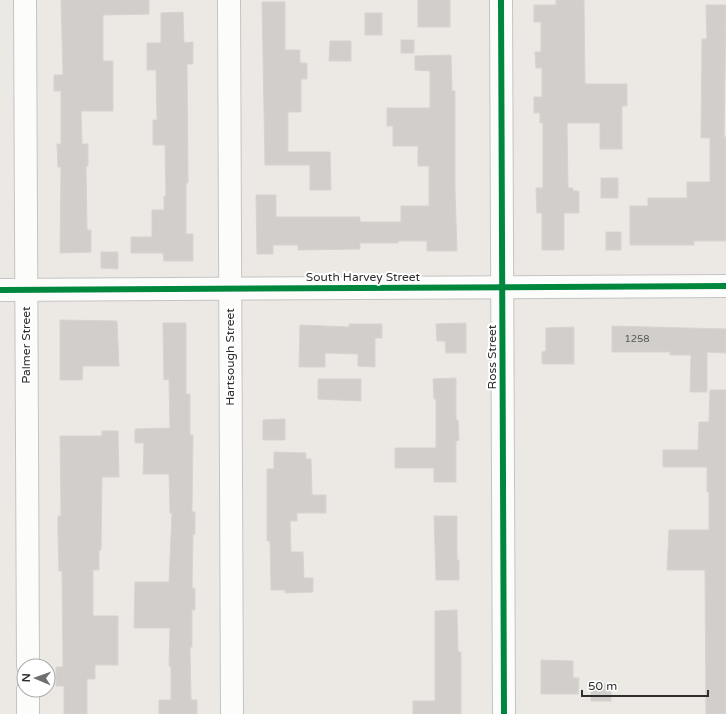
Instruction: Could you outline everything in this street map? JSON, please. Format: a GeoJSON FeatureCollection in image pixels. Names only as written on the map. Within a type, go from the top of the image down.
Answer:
{"type":"FeatureCollection","features":[{"type":"Feature","properties":{"kind":"street","name":"Palmer Street"},"geometry":{"type":"LineString","coordinates":[[25,0],[25,290],[28,658]]}},
{"type":"Feature","properties":{"kind":"street","name":"Hartsough Street"},"geometry":{"type":"LineString","coordinates":[[229,0],[232,714]]}},
{"type":"Feature","properties":{"kind":"street","name":"Ross Street"},"geometry":{"type":"LineString","coordinates":[[502,0],[504,714]]}},
{"type":"Feature","properties":{"kind":"street","name":"South Harvey Street"},"geometry":{"type":"LineString","coordinates":[[0,290],[726,286]]}},
{"type":"Feature","properties":{"kind":"street"},"geometry":{"type":"LineString","coordinates":[[28,698],[28,714]]}},
{"type":"Feature","properties":{"kind":"building"},"geometry":{"type":"Polygon","coordinates":[[[61,0],[149,0],[149,14],[103,15],[103,61],[113,61],[113,111],[81,111],[82,144],[88,144],[88,166],[86,166],[87,230],[91,230],[91,252],[60,253],[61,167],[58,167],[57,144],[61,144],[61,91],[54,91],[54,75],[63,75],[61,0]]]}},
{"type":"Feature","properties":{"kind":"building"},"geometry":{"type":"Polygon","coordinates":[[[418,0],[450,0],[450,27],[418,27],[418,0]]]}},
{"type":"Feature","properties":{"kind":"building"},"geometry":{"type":"Polygon","coordinates":[[[556,0],[584,0],[585,84],[627,84],[627,106],[622,106],[622,149],[600,149],[600,123],[567,123],[568,188],[573,188],[573,191],[579,191],[579,213],[564,213],[564,250],[542,250],[542,213],[537,213],[536,188],[543,188],[543,123],[540,123],[540,113],[534,113],[534,97],[542,97],[542,68],[536,68],[535,52],[541,52],[541,22],[534,22],[534,5],[556,5],[556,0]]]}},
{"type":"Feature","properties":{"kind":"building"},"geometry":{"type":"Polygon","coordinates":[[[262,2],[285,2],[285,50],[300,50],[300,63],[307,63],[307,79],[301,79],[301,112],[288,112],[288,152],[330,152],[331,190],[310,190],[310,165],[265,165],[262,2]]]}},
{"type":"Feature","properties":{"kind":"building"},"geometry":{"type":"Polygon","coordinates":[[[706,5],[726,5],[724,137],[726,137],[726,241],[694,241],[694,245],[630,245],[630,206],[648,206],[648,198],[687,198],[687,182],[710,182],[710,138],[701,138],[702,39],[707,39],[706,5]]]}},
{"type":"Feature","properties":{"kind":"building"},"geometry":{"type":"Polygon","coordinates":[[[183,12],[184,43],[193,42],[193,64],[187,64],[188,183],[186,183],[186,234],[193,234],[193,261],[164,261],[163,253],[131,253],[131,237],[152,237],[152,210],[164,210],[164,196],[166,196],[165,145],[153,145],[153,120],[157,120],[156,70],[147,70],[147,43],[161,43],[161,13],[183,12]]]}},
{"type":"Feature","properties":{"kind":"building"},"geometry":{"type":"Polygon","coordinates":[[[365,13],[382,13],[382,35],[365,35],[365,13]]]}},
{"type":"Feature","properties":{"kind":"building"},"geometry":{"type":"Polygon","coordinates":[[[401,40],[414,40],[414,53],[401,53],[401,40]]]}},
{"type":"Feature","properties":{"kind":"building"},"geometry":{"type":"Polygon","coordinates":[[[330,41],[351,41],[351,61],[329,61],[330,41]]]}},
{"type":"Feature","properties":{"kind":"building"},"geometry":{"type":"Polygon","coordinates":[[[451,55],[452,91],[455,91],[455,191],[457,251],[427,251],[427,241],[398,241],[398,243],[360,243],[360,249],[298,250],[298,245],[273,245],[273,254],[257,254],[256,195],[276,195],[276,217],[360,217],[360,222],[401,222],[401,206],[429,206],[429,166],[418,166],[418,146],[393,146],[393,126],[387,126],[387,108],[430,108],[430,71],[415,70],[415,56],[451,55]]]}},
{"type":"Feature","properties":{"kind":"building"},"geometry":{"type":"Polygon","coordinates":[[[601,178],[618,178],[618,198],[601,198],[601,178]]]}},
{"type":"Feature","properties":{"kind":"building"},"geometry":{"type":"Polygon","coordinates":[[[606,232],[621,232],[621,250],[606,250],[606,232]]]}},
{"type":"Feature","properties":{"kind":"building"},"geometry":{"type":"Polygon","coordinates":[[[101,252],[118,252],[118,269],[101,268],[101,252]]]}},
{"type":"Feature","properties":{"kind":"building"},"geometry":{"type":"Polygon","coordinates":[[[60,320],[117,321],[119,366],[83,366],[82,380],[60,380],[60,320]]]}},
{"type":"Feature","properties":{"kind":"building"},"geometry":{"type":"Polygon","coordinates":[[[163,323],[186,323],[186,394],[190,394],[190,435],[193,435],[192,512],[195,512],[192,588],[195,588],[195,610],[192,610],[192,647],[190,647],[191,700],[197,700],[197,714],[159,714],[159,700],[171,700],[171,666],[169,666],[170,628],[134,628],[135,582],[169,582],[172,513],[170,513],[169,474],[143,474],[144,443],[135,443],[135,429],[170,428],[169,379],[164,380],[163,323]]]}},
{"type":"Feature","properties":{"kind":"building"},"geometry":{"type":"Polygon","coordinates":[[[466,323],[466,353],[446,353],[445,341],[437,341],[436,324],[466,323]]]}},
{"type":"Feature","properties":{"kind":"building"},"geometry":{"type":"Polygon","coordinates":[[[349,324],[382,324],[382,338],[375,338],[375,367],[358,366],[358,354],[325,353],[325,367],[299,367],[300,325],[349,327],[349,324]]]}},
{"type":"Feature","properties":{"kind":"building"},"geometry":{"type":"Polygon","coordinates":[[[612,326],[726,329],[726,353],[707,352],[707,392],[690,392],[691,355],[670,355],[670,352],[612,352],[612,326]]]}},
{"type":"Feature","properties":{"kind":"building"},"geometry":{"type":"Polygon","coordinates":[[[574,327],[574,364],[542,364],[542,352],[546,351],[546,328],[574,327]]]}},
{"type":"Feature","properties":{"kind":"building"},"geometry":{"type":"Polygon","coordinates":[[[456,378],[456,420],[458,420],[459,440],[456,441],[456,482],[434,482],[434,468],[395,468],[395,448],[436,448],[436,399],[434,399],[433,379],[456,378]]]}},
{"type":"Feature","properties":{"kind":"building"},"geometry":{"type":"Polygon","coordinates":[[[318,379],[361,379],[361,401],[318,399],[318,379]]]}},
{"type":"Feature","properties":{"kind":"building"},"geometry":{"type":"Polygon","coordinates":[[[710,390],[726,390],[726,714],[706,714],[705,570],[667,570],[669,530],[709,530],[709,492],[707,492],[707,467],[663,467],[663,450],[698,450],[699,422],[709,422],[710,390]]]}},
{"type":"Feature","properties":{"kind":"building"},"geometry":{"type":"Polygon","coordinates":[[[285,419],[285,440],[263,440],[263,420],[285,419]]]}},
{"type":"Feature","properties":{"kind":"building"},"geometry":{"type":"Polygon","coordinates":[[[102,431],[118,431],[119,477],[102,477],[101,550],[99,550],[99,570],[93,570],[93,616],[118,616],[118,665],[95,665],[95,679],[87,679],[87,714],[64,714],[64,686],[56,686],[56,667],[63,667],[62,571],[59,571],[58,535],[58,516],[61,516],[60,436],[102,436],[102,431]]]}},
{"type":"Feature","properties":{"kind":"building"},"geometry":{"type":"Polygon","coordinates":[[[274,452],[306,453],[306,459],[311,459],[312,495],[326,495],[326,513],[297,513],[297,521],[290,521],[291,552],[303,552],[304,578],[313,578],[313,592],[285,593],[285,590],[271,590],[270,541],[267,541],[267,469],[274,469],[274,452]]]}},
{"type":"Feature","properties":{"kind":"building"},"geometry":{"type":"Polygon","coordinates":[[[434,516],[457,516],[457,560],[459,560],[459,580],[436,580],[434,516]]]}},
{"type":"Feature","properties":{"kind":"building"},"geometry":{"type":"Polygon","coordinates":[[[457,610],[458,652],[461,652],[461,714],[413,714],[413,701],[435,701],[435,611],[457,610]]]}},
{"type":"Feature","properties":{"kind":"building"},"geometry":{"type":"Polygon","coordinates":[[[541,660],[573,661],[573,678],[579,678],[578,694],[541,694],[541,660]]]}},
{"type":"Feature","properties":{"kind":"building"},"geometry":{"type":"Polygon","coordinates":[[[591,684],[611,684],[611,701],[591,701],[591,684]]]}},
{"type":"Feature","properties":{"kind":"cycle path"},"geometry":{"type":"LineString","coordinates":[[501,0],[504,714]]}},
{"type":"Feature","properties":{"kind":"cycle path"},"geometry":{"type":"LineString","coordinates":[[0,290],[726,286]]}}]}
